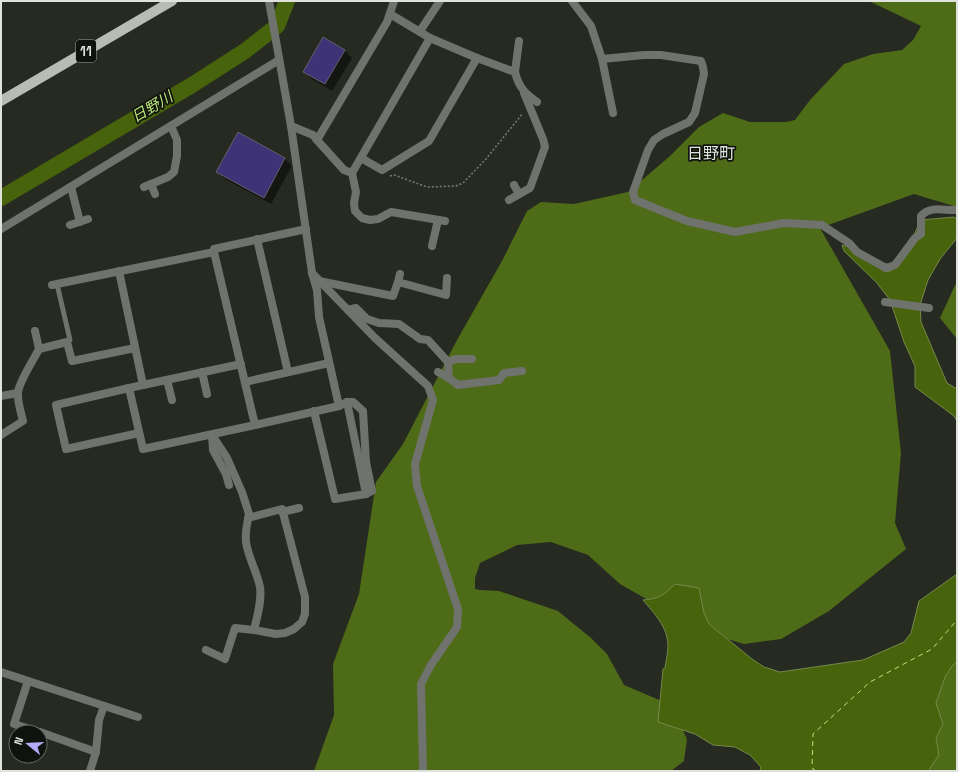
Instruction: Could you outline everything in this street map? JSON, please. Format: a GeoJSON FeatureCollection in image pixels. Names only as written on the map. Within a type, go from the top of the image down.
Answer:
{"type":"FeatureCollection","features":[{"type":"Feature","properties":{"kind":"main road","name":"11"},"geometry":{"type":"LineString","coordinates":[[1,101],[172,1]]}},
{"type":"Feature","properties":{"kind":"street"},"geometry":{"type":"LineString","coordinates":[[269,1],[291,126],[312,273],[318,290],[319,317],[339,406]]}},
{"type":"Feature","properties":{"kind":"street"},"geometry":{"type":"LineString","coordinates":[[318,140],[387,22],[394,1]]}},
{"type":"Feature","properties":{"kind":"street"},"geometry":{"type":"LineString","coordinates":[[420,31],[440,1]]}},
{"type":"Feature","properties":{"kind":"street"},"geometry":{"type":"LineString","coordinates":[[572,1],[591,26],[602,59],[613,113]]}},
{"type":"Feature","properties":{"kind":"street"},"geometry":{"type":"LineString","coordinates":[[390,14],[430,38],[515,72]]}},
{"type":"Feature","properties":{"kind":"street"},"geometry":{"type":"LineString","coordinates":[[430,38],[352,173],[356,192],[354,203],[355,211],[362,218],[370,220],[378,219],[391,212],[442,221],[432,246]]}},
{"type":"Feature","properties":{"kind":"street"},"geometry":{"type":"LineString","coordinates":[[509,200],[530,188],[545,148],[534,104],[517,83],[515,72],[519,41]]}},
{"type":"Feature","properties":{"kind":"street"},"geometry":{"type":"LineString","coordinates":[[602,59],[661,55],[700,61],[703,67],[704,74],[695,113],[689,122],[663,134],[654,140],[648,150],[633,192],[635,200],[687,221],[735,232],[784,223],[822,224],[849,243],[857,252],[886,268],[894,265],[915,238],[921,234],[921,216],[925,211],[943,208],[957,210]]}},
{"type":"Feature","properties":{"kind":"street"},"geometry":{"type":"LineString","coordinates":[[361,158],[382,170],[429,141],[477,58]]}},
{"type":"Feature","properties":{"kind":"street"},"geometry":{"type":"LineString","coordinates":[[1,229],[279,60]]}},
{"type":"Feature","properties":{"kind":"street"},"geometry":{"type":"LineString","coordinates":[[155,194],[148,186],[168,177],[174,172],[177,156],[177,140],[171,126]]}},
{"type":"Feature","properties":{"kind":"street"},"geometry":{"type":"LineString","coordinates":[[291,126],[313,135],[344,170],[352,173]]}},
{"type":"Feature","properties":{"kind":"street"},"geometry":{"type":"LineString","coordinates":[[514,185],[519,194]]}},
{"type":"Feature","properties":{"kind":"street"},"geometry":{"type":"LineString","coordinates":[[70,225],[84,220],[71,187]]}},
{"type":"Feature","properties":{"kind":"street"},"geometry":{"type":"LineString","coordinates":[[55,284],[214,252],[214,249],[306,229]]}},
{"type":"Feature","properties":{"kind":"street"},"geometry":{"type":"LineString","coordinates":[[257,239],[288,372]]}},
{"type":"Feature","properties":{"kind":"street"},"geometry":{"type":"LineString","coordinates":[[214,252],[255,425]]}},
{"type":"Feature","properties":{"kind":"street"},"geometry":{"type":"LineString","coordinates":[[119,271],[143,385]]}},
{"type":"Feature","properties":{"kind":"street"},"geometry":{"type":"LineString","coordinates":[[312,273],[375,338],[428,386],[432,400],[415,464],[417,486],[458,609],[457,627],[431,665],[421,684],[424,771]]}},
{"type":"Feature","properties":{"kind":"street"},"geometry":{"type":"LineString","coordinates":[[319,280],[393,296],[399,278],[446,295],[448,278]]}},
{"type":"Feature","properties":{"kind":"street"},"geometry":{"type":"LineString","coordinates":[[885,302],[929,308]]}},
{"type":"Feature","properties":{"kind":"street"},"geometry":{"type":"LineString","coordinates":[[348,310],[356,308],[367,319],[379,323],[399,324],[420,339],[428,340],[448,362],[449,378]]}},
{"type":"Feature","properties":{"kind":"street"},"geometry":{"type":"LineString","coordinates":[[1,435],[23,421],[18,393],[21,380],[39,349],[35,330]]}},
{"type":"Feature","properties":{"kind":"street"},"geometry":{"type":"LineString","coordinates":[[39,349],[68,342],[72,361],[135,348]]}},
{"type":"Feature","properties":{"kind":"street"},"geometry":{"type":"LineString","coordinates":[[448,362],[456,359],[472,359]]}},
{"type":"Feature","properties":{"kind":"street"},"geometry":{"type":"LineString","coordinates":[[245,382],[329,363]]}},
{"type":"Feature","properties":{"kind":"street"},"geometry":{"type":"LineString","coordinates":[[139,432],[66,449],[56,405],[240,364]]}},
{"type":"Feature","properties":{"kind":"street"},"geometry":{"type":"LineString","coordinates":[[438,372],[458,385],[498,380],[504,373],[522,371]]}},
{"type":"Feature","properties":{"kind":"street"},"geometry":{"type":"LineString","coordinates":[[202,372],[207,394]]}},
{"type":"Feature","properties":{"kind":"street"},"geometry":{"type":"LineString","coordinates":[[167,380],[172,400]]}},
{"type":"Feature","properties":{"kind":"street"},"geometry":{"type":"LineString","coordinates":[[129,388],[143,449],[314,412],[339,406],[347,402],[353,402],[363,411],[366,462],[372,491],[366,494],[335,499],[314,412]]}},
{"type":"Feature","properties":{"kind":"street"},"geometry":{"type":"LineString","coordinates":[[1,396],[18,393]]}},
{"type":"Feature","properties":{"kind":"street"},"geometry":{"type":"LineString","coordinates":[[347,402],[366,494]]}},
{"type":"Feature","properties":{"kind":"street"},"geometry":{"type":"LineString","coordinates":[[212,434],[213,450],[226,474],[229,485]]}},
{"type":"Feature","properties":{"kind":"street"},"geometry":{"type":"LineString","coordinates":[[212,434],[227,458],[242,492],[249,514],[246,529],[246,542],[260,587],[260,598],[254,630]]}},
{"type":"Feature","properties":{"kind":"street"},"geometry":{"type":"LineString","coordinates":[[282,512],[299,508]]}},
{"type":"Feature","properties":{"kind":"street"},"geometry":{"type":"LineString","coordinates":[[206,650],[225,659],[235,628],[276,634],[285,633],[294,629],[302,622],[305,614],[305,597],[282,509],[248,518]]}},
{"type":"Feature","properties":{"kind":"street"},"geometry":{"type":"LineString","coordinates":[[1,672],[138,717]]}},
{"type":"Feature","properties":{"kind":"street"},"geometry":{"type":"LineString","coordinates":[[14,724],[28,681]]}},
{"type":"Feature","properties":{"kind":"street"},"geometry":{"type":"LineString","coordinates":[[90,771],[96,752],[99,720],[104,706]]}},
{"type":"Feature","properties":{"kind":"street"},"geometry":{"type":"LineString","coordinates":[[48,735],[96,752]]}},
{"type":"Feature","properties":{"kind":"lane"},"geometry":{"type":"LineString","coordinates":[[55,284],[70,340],[68,342]]}},
{"type":"Feature","properties":{"kind":"path"},"geometry":{"type":"LineString","coordinates":[[382,170],[384,176],[394,175],[427,187],[456,186],[463,183],[534,104]]}},
{"type":"Feature","properties":{"kind":"shaded area"},"geometry":{"type":"Polygon","coordinates":[[[869,1],[957,1],[957,207],[914,194],[820,228],[890,351],[901,453],[895,523],[906,549],[829,611],[781,639],[744,644],[704,632],[620,584],[588,555],[551,542],[517,545],[480,563],[475,578],[475,589],[499,591],[558,611],[591,638],[607,654],[624,685],[671,705],[687,739],[684,761],[671,771],[314,771],[334,715],[333,664],[359,594],[376,482],[403,444],[457,340],[502,261],[527,211],[541,202],[574,204],[628,192],[670,156],[699,127],[723,113],[750,122],[786,122],[795,120],[810,100],[844,64],[873,54],[902,50],[913,40],[921,26],[869,1]]]}},
{"type":"Feature","properties":{"kind":"shaded area"},"geometry":{"type":"Polygon","coordinates":[[[954,217],[957,219],[957,238],[940,259],[928,280],[920,305],[921,322],[947,383],[957,389],[957,421],[954,416],[915,387],[915,366],[904,342],[890,300],[876,282],[844,251],[842,245],[853,248],[884,271],[891,271],[902,260],[921,220],[954,217]]]}},
{"type":"Feature","properties":{"kind":"shaded area"},"geometry":{"type":"Polygon","coordinates":[[[957,281],[957,339],[940,318],[957,281]]]}},
{"type":"Feature","properties":{"kind":"shaded area"},"geometry":{"type":"Polygon","coordinates":[[[957,574],[957,662],[952,666],[945,677],[936,703],[943,724],[936,738],[939,755],[930,768],[930,771],[760,771],[761,767],[750,755],[735,747],[713,745],[695,734],[658,722],[663,669],[665,668],[668,646],[666,633],[660,621],[643,600],[661,596],[675,584],[699,588],[704,613],[709,624],[752,659],[764,667],[780,672],[863,660],[904,642],[911,633],[919,601],[957,574]]]}},
{"type":"Feature","properties":{"kind":"shaded area"},"geometry":{"type":"Polygon","coordinates":[[[957,659],[957,771],[910,771],[866,712],[957,659]]]}},
{"type":"Feature","properties":{"kind":"building"},"geometry":{"type":"Polygon","coordinates":[[[323,37],[345,50],[325,84],[303,72],[323,37]]]}},
{"type":"Feature","properties":{"kind":"building"},"geometry":{"type":"Polygon","coordinates":[[[238,132],[285,158],[264,198],[216,172],[238,132]]]}},
{"type":"Feature","properties":{"kind":"waterway","name":"日野川"},"geometry":{"type":"LineString","coordinates":[[1,198],[192,85],[245,51],[277,26],[287,1]]}},
{"type":"Feature","properties":{"kind":"ferry route"},"geometry":{"type":"LineString","coordinates":[[816,771],[812,768],[813,734],[870,682],[932,649],[957,620]]}},
{"type":"Feature","properties":{"kind":"district","name":"日野町"},"geometry":{"type":"Point","coordinates":[711,153]}}]}
